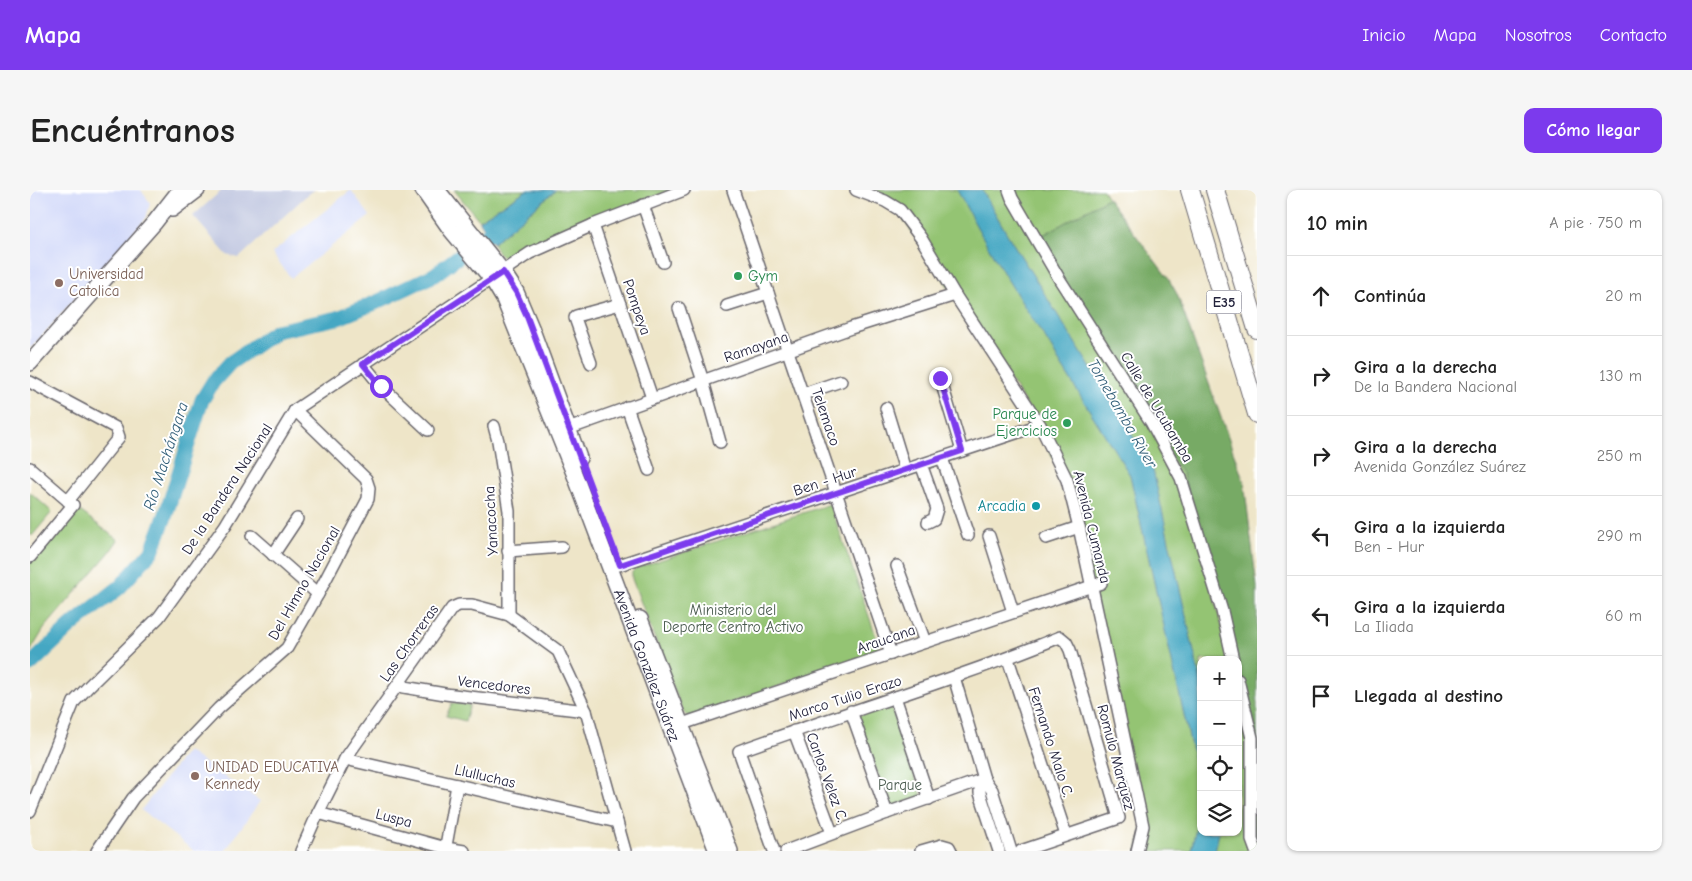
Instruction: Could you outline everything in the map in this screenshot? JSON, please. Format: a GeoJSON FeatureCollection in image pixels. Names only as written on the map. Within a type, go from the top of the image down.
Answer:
{"type":"FeatureCollection","features":[{"type":"Feature","properties":{"kind":"highway","name":"E35"},"geometry":{"type":"LineString","coordinates":[[1190,190],[1257,414]]}},
{"type":"Feature","properties":{"kind":"highway","name":"E35"},"geometry":{"type":"LineString","coordinates":[[1215,190],[1257,329]]}},
{"type":"Feature","properties":{"kind":"main road","name":"Avenida González Suárez"},"geometry":{"type":"LineString","coordinates":[[423,190],[457,226],[497,276],[516,292],[730,851]]}},
{"type":"Feature","properties":{"kind":"main road","name":"Avenida González Suárez"},"geometry":{"type":"LineString","coordinates":[[437,190],[457,226]]}},
{"type":"Feature","properties":{"kind":"main road"},"geometry":{"type":"LineString","coordinates":[[30,363],[155,222],[186,192]]}},
{"type":"Feature","properties":{"kind":"main road","name":"Avenida González Suárez"},"geometry":{"type":"LineString","coordinates":[[497,276],[504,299],[572,469],[716,851]]}},
{"type":"Feature","properties":{"kind":"street"},"geometry":{"type":"LineString","coordinates":[[497,276],[530,253],[593,225],[684,190]]}},
{"type":"Feature","properties":{"kind":"street","name":"Telemaco"},"geometry":{"type":"LineString","coordinates":[[733,190],[891,654]]}},
{"type":"Feature","properties":{"kind":"street","name":"Avenida Cumanda"},"geometry":{"type":"LineString","coordinates":[[856,190],[885,201],[900,210],[921,238],[955,295],[1040,425],[1067,480],[1096,584],[1143,826],[1137,851]]}},
{"type":"Feature","properties":{"kind":"street","name":"Calle de Ucubamba"},"geometry":{"type":"LineString","coordinates":[[1009,190],[1060,280],[1151,422],[1181,478],[1222,611],[1232,656]]}},
{"type":"Feature","properties":{"kind":"street"},"geometry":{"type":"LineString","coordinates":[[643,206],[663,262]]}},
{"type":"Feature","properties":{"kind":"street","name":"Pompeya"},"geometry":{"type":"LineString","coordinates":[[593,225],[652,398]]}},
{"type":"Feature","properties":{"kind":"street","name":"De la Bandera Nacional"},"geometry":{"type":"LineString","coordinates":[[30,811],[74,702],[159,617],[225,526],[295,410],[497,276]]}},
{"type":"Feature","properties":{"kind":"street"},"geometry":{"type":"LineString","coordinates":[[727,306],[768,293]]}},
{"type":"Feature","properties":{"kind":"street","name":"Ramayana"},"geometry":{"type":"LineString","coordinates":[[568,428],[788,352],[851,328],[955,295]]}},
{"type":"Feature","properties":{"kind":"street"},"geometry":{"type":"LineString","coordinates":[[591,363],[574,318],[620,304]]}},
{"type":"Feature","properties":{"kind":"street"},"geometry":{"type":"LineString","coordinates":[[679,308],[703,381],[720,442]]}},
{"type":"Feature","properties":{"kind":"street"},"geometry":{"type":"LineString","coordinates":[[363,364],[381,386],[428,430]]}},
{"type":"Feature","properties":{"kind":"street"},"geometry":{"type":"LineString","coordinates":[[940,378],[962,451]]}},
{"type":"Feature","properties":{"kind":"street"},"geometry":{"type":"LineString","coordinates":[[803,394],[841,381]]}},
{"type":"Feature","properties":{"kind":"street"},"geometry":{"type":"LineString","coordinates":[[30,382],[116,428],[119,437],[68,501]]}},
{"type":"Feature","properties":{"kind":"street"},"geometry":{"type":"LineString","coordinates":[[627,408],[649,470]]}},
{"type":"Feature","properties":{"kind":"street"},"geometry":{"type":"LineString","coordinates":[[886,408],[905,470]]}},
{"type":"Feature","properties":{"kind":"street","name":"Del Himno Nacional"},"geometry":{"type":"LineString","coordinates":[[101,849],[133,798],[219,708],[287,648],[368,499],[369,488],[366,479],[295,410]]}},
{"type":"Feature","properties":{"kind":"street","name":"Ben - Hur"},"geometry":{"type":"LineString","coordinates":[[620,565],[1040,425]]}},
{"type":"Feature","properties":{"kind":"street","name":"Yanacocha"},"geometry":{"type":"LineString","coordinates":[[494,426],[509,511],[509,615]]}},
{"type":"Feature","properties":{"kind":"street"},"geometry":{"type":"LineString","coordinates":[[942,458],[968,535]]}},
{"type":"Feature","properties":{"kind":"street"},"geometry":{"type":"LineString","coordinates":[[921,464],[937,509],[934,519],[928,522]]}},
{"type":"Feature","properties":{"kind":"street"},"geometry":{"type":"LineString","coordinates":[[30,468],[73,505],[30,556]]}},
{"type":"Feature","properties":{"kind":"street"},"geometry":{"type":"LineString","coordinates":[[273,555],[297,519]]}},
{"type":"Feature","properties":{"kind":"street"},"geometry":{"type":"LineString","coordinates":[[1046,538],[1079,527]]}},
{"type":"Feature","properties":{"kind":"street"},"geometry":{"type":"LineString","coordinates":[[252,536],[318,594]]}},
{"type":"Feature","properties":{"kind":"street"},"geometry":{"type":"LineString","coordinates":[[989,536],[1013,612]]}},
{"type":"Feature","properties":{"kind":"street"},"geometry":{"type":"LineString","coordinates":[[508,552],[562,547]]}},
{"type":"Feature","properties":{"kind":"street"},"geometry":{"type":"LineString","coordinates":[[897,566],[925,642]]}},
{"type":"Feature","properties":{"kind":"street","name":"Araucana"},"geometry":{"type":"LineString","coordinates":[[682,724],[1096,584]]}},
{"type":"Feature","properties":{"kind":"street","name":"Las Chorreras"},"geometry":{"type":"LineString","coordinates":[[301,851],[345,759],[452,608],[460,605],[472,605],[509,615],[558,651],[586,711],[625,851]]}},
{"type":"Feature","properties":{"kind":"street","name":"Marco Tulio Erazo"},"geometry":{"type":"LineString","coordinates":[[774,851],[739,751],[1008,659],[1060,637]]}},
{"type":"Feature","properties":{"kind":"street","name":"Romulo Marquez"},"geometry":{"type":"LineString","coordinates":[[1021,851],[1119,818],[1070,650],[1066,642],[1060,637]]}},
{"type":"Feature","properties":{"kind":"street","name":"Fernando Malo C."},"geometry":{"type":"LineString","coordinates":[[1008,659],[1066,835]]}},
{"type":"Feature","properties":{"kind":"street"},"geometry":{"type":"LineString","coordinates":[[954,677],[984,779],[990,786],[1011,851]]}},
{"type":"Feature","properties":{"kind":"street","name":"Vencedores"},"geometry":{"type":"LineString","coordinates":[[398,686],[444,694],[586,711]]}},
{"type":"Feature","properties":{"kind":"street"},"geometry":{"type":"LineString","coordinates":[[1242,697],[1252,738],[1252,840],[1256,851]]}},
{"type":"Feature","properties":{"kind":"street"},"geometry":{"type":"LineString","coordinates":[[895,698],[929,799]]}},
{"type":"Feature","properties":{"kind":"street"},"geometry":{"type":"LineString","coordinates":[[851,712],[887,813]]}},
{"type":"Feature","properties":{"kind":"street","name":"Carlos Velez C."},"geometry":{"type":"LineString","coordinates":[[794,731],[832,833]]}},
{"type":"Feature","properties":{"kind":"street","name":"Llulluchas"},"geometry":{"type":"LineString","coordinates":[[345,759],[617,822]]}},
{"type":"Feature","properties":{"kind":"street"},"geometry":{"type":"LineString","coordinates":[[786,851],[984,779]]}},
{"type":"Feature","properties":{"kind":"street"},"geometry":{"type":"LineString","coordinates":[[984,779],[980,793],[999,851]]}},
{"type":"Feature","properties":{"kind":"street"},"geometry":{"type":"LineString","coordinates":[[445,849],[457,785]]}},
{"type":"Feature","properties":{"kind":"street","name":"Luspa"},"geometry":{"type":"LineString","coordinates":[[318,813],[445,849],[464,851]]}},
{"type":"Feature","properties":{"kind":"street"},"geometry":{"type":"LineString","coordinates":[[921,851],[942,844],[949,847],[952,851]]}},
{"type":"Feature","properties":{"kind":"shaded area","name":"Universidad Catolica"},"geometry":{"type":"Polygon","coordinates":[[[30,190],[141,190],[150,203],[146,218],[30,349],[30,190]]]}},
{"type":"Feature","properties":{"kind":"shaded area"},"geometry":{"type":"Polygon","coordinates":[[[222,190],[315,190],[309,193],[239,258],[227,255],[193,216],[222,190]]]}},
{"type":"Feature","properties":{"kind":"shaded area"},"geometry":{"type":"Polygon","coordinates":[[[351,190],[370,216],[291,278],[272,253],[351,190]]]}},
{"type":"Feature","properties":{"kind":"shaded area","name":"UNIDAD EDUCATIVA Kennedy"},"geometry":{"type":"Polygon","coordinates":[[[187,751],[260,801],[225,851],[194,851],[141,810],[187,751]]]}},
{"type":"Feature","properties":{"kind":"green space"},"geometry":{"type":"Polygon","coordinates":[[[454,190],[527,190],[479,220],[454,190]]]}},
{"type":"Feature","properties":{"kind":"green space"},"geometry":{"type":"Polygon","coordinates":[[[556,190],[672,190],[567,229],[506,258],[501,256],[493,243],[556,190]]]}},
{"type":"Feature","properties":{"kind":"green space"},"geometry":{"type":"Polygon","coordinates":[[[875,190],[957,190],[1004,274],[1130,475],[1197,772],[1197,824],[1191,851],[1137,851],[1143,826],[1079,527],[1040,425],[888,196],[875,190]]]}},
{"type":"Feature","properties":{"kind":"green space"},"geometry":{"type":"Polygon","coordinates":[[[982,190],[1103,190],[1108,198],[1038,238],[1183,475],[1229,656],[1197,656],[1197,665],[1152,466],[1007,234],[982,190]]]}},
{"type":"Feature","properties":{"kind":"green space"},"geometry":{"type":"Polygon","coordinates":[[[1108,198],[1168,278],[1177,294],[1244,482],[1257,587],[1257,851],[1246,736],[1242,716],[1242,656],[1237,656],[1183,475],[1038,238],[1108,198]]]}},
{"type":"Feature","properties":{"kind":"green space"},"geometry":{"type":"Polygon","coordinates":[[[30,492],[52,512],[32,536],[30,534],[30,492]]]}},
{"type":"Feature","properties":{"kind":"green space","name":"Ministerio del Deporte Centro Activo"},"geometry":{"type":"Polygon","coordinates":[[[830,504],[878,642],[878,652],[692,716],[687,716],[683,712],[632,579],[632,572],[636,568],[830,504]]]}},
{"type":"Feature","properties":{"kind":"green space"},"geometry":{"type":"Polygon","coordinates":[[[75,507],[118,540],[44,629],[30,652],[30,563],[75,507]]]}},
{"type":"Feature","properties":{"kind":"green space"},"geometry":{"type":"Polygon","coordinates":[[[452,703],[470,705],[465,721],[446,716],[452,703]]]}},
{"type":"Feature","properties":{"kind":"green space","name":"Parque"},"geometry":{"type":"Polygon","coordinates":[[[890,705],[922,796],[889,808],[858,716],[890,705]]]}},
{"type":"Feature","properties":{"kind":"green space"},"geometry":{"type":"Polygon","coordinates":[[[1242,716],[1246,736],[1256,851],[1215,851],[1218,836],[1242,836],[1242,716]]]}},
{"type":"Feature","properties":{"kind":"water"},"geometry":{"type":"Polygon","coordinates":[[[527,190],[556,190],[493,243],[479,220],[527,190]]]}},
{"type":"Feature","properties":{"kind":"water"},"geometry":{"type":"Polygon","coordinates":[[[957,190],[982,190],[1007,234],[1152,466],[1197,665],[1197,772],[1130,475],[1004,274],[957,190]]]}},
{"type":"Feature","properties":{"kind":"water"},"geometry":{"type":"Polygon","coordinates":[[[1197,824],[1197,836],[1218,836],[1215,851],[1191,851],[1197,824]]]}},
{"type":"Feature","properties":{"kind":"waterway","name":"Río Machángara"},"geometry":{"type":"LineString","coordinates":[[30,665],[72,625],[120,587],[152,551],[166,514],[202,400],[213,382],[230,363],[276,331],[338,318],[434,275],[504,222]]}},
{"type":"Feature","properties":{"kind":"place","name":"Gym"},"geometry":{"type":"Point","coordinates":[738,276]}},
{"type":"Feature","properties":{"kind":"place","name":"Universidad Catolica"},"geometry":{"type":"Point","coordinates":[59,283]}},
{"type":"Feature","properties":{"kind":"place","name":"Parque de Ejercicios"},"geometry":{"type":"Point","coordinates":[1067,423]}},
{"type":"Feature","properties":{"kind":"place","name":"Arcadia"},"geometry":{"type":"Point","coordinates":[1036,506]}},
{"type":"Feature","properties":{"kind":"place","name":"UNIDAD EDUCATIVA Kennedy"},"geometry":{"type":"Point","coordinates":[195,776]}},
{"type":"Feature","properties":{"kind":"route"},"geometry":{"type":"LineString","coordinates":[[381,386],[363,364],[503,272],[516,292],[526,314],[620,565],[962,451],[940,378]]}},
{"type":"Feature","properties":{"kind":"water label","name":"Tomebamba River"},"geometry":{"type":"Point","coordinates":[1123,413]}}]}
